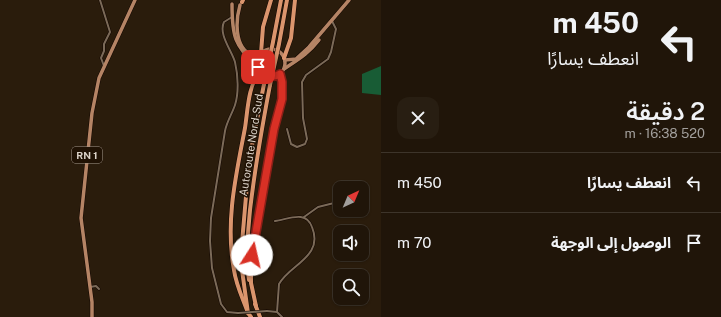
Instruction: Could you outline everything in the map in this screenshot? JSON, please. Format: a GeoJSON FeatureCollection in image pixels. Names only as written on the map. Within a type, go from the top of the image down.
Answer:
{"type":"FeatureCollection","features":[{"type":"Feature","properties":{"kind":"highway"},"geometry":{"type":"LineString","coordinates":[[260,55],[263,27],[271,0]]}},
{"type":"Feature","properties":{"kind":"highway","name":"Autoroute Nord-Sud"},"geometry":{"type":"LineString","coordinates":[[249,315],[241,263],[249,162],[281,0]]}},
{"type":"Feature","properties":{"kind":"highway","name":"Autoroute Nord-Sud"},"geometry":{"type":"LineString","coordinates":[[260,317],[249,284],[246,262],[247,243],[255,162],[287,0]]}},
{"type":"Feature","properties":{"kind":"highway"},"geometry":{"type":"LineString","coordinates":[[285,59],[291,38],[295,0]]}},
{"type":"Feature","properties":{"kind":"highway"},"geometry":{"type":"LineString","coordinates":[[249,315],[239,290],[234,271],[230,232],[232,201],[251,88],[259,69]]}},
{"type":"Feature","properties":{"kind":"highway"},"geometry":{"type":"LineString","coordinates":[[256,306],[251,283],[252,255],[274,129],[282,99],[282,82],[280,74]]}},
{"type":"Feature","properties":{"kind":"main road","name":"RN 1"},"geometry":{"type":"LineString","coordinates":[[92,317],[90,287],[81,218],[92,113],[96,90],[104,66],[135,0]]}},
{"type":"Feature","properties":{"kind":"main road"},"geometry":{"type":"LineString","coordinates":[[285,59],[294,60],[310,47],[349,0]]}},
{"type":"Feature","properties":{"kind":"main road"},"geometry":{"type":"LineString","coordinates":[[231,2],[236,6],[242,2]]}},
{"type":"Feature","properties":{"kind":"main road"},"geometry":{"type":"LineString","coordinates":[[231,2],[234,32],[240,49],[265,75],[270,76],[280,74],[285,68],[298,61],[310,50],[332,21]]}},
{"type":"Feature","properties":{"kind":"main road"},"geometry":{"type":"LineString","coordinates":[[242,2],[237,20],[236,30],[238,38],[242,47],[248,54],[260,55]]}},
{"type":"Feature","properties":{"kind":"main road"},"geometry":{"type":"LineString","coordinates":[[259,69],[258,63],[260,55],[265,50],[273,49],[280,51],[285,59],[282,82]]}},
{"type":"Feature","properties":{"kind":"street"},"geometry":{"type":"LineString","coordinates":[[100,0],[110,32],[104,44],[102,58],[104,66]]}},
{"type":"Feature","properties":{"kind":"street"},"geometry":{"type":"LineString","coordinates":[[232,17],[224,22],[222,30],[235,62],[237,79],[236,102],[227,120],[211,218],[210,241],[212,268],[221,304],[227,312],[238,313],[267,311],[277,312],[282,317]]}},
{"type":"Feature","properties":{"kind":"street"},"geometry":{"type":"LineString","coordinates":[[287,129],[291,144],[297,147],[305,144],[307,139],[303,118],[302,82],[306,75],[326,62],[330,56],[336,29],[332,21]]}},
{"type":"Feature","properties":{"kind":"street"},"geometry":{"type":"LineString","coordinates":[[304,217],[318,207],[333,204]]}},
{"type":"Feature","properties":{"kind":"street"},"geometry":{"type":"LineString","coordinates":[[275,221],[300,216],[304,217],[312,225],[313,229],[313,248],[308,256],[280,281],[278,288],[277,312]]}},
{"type":"Feature","properties":{"kind":"street"},"geometry":{"type":"LineString","coordinates":[[90,287],[96,286],[99,289]]}},
{"type":"Feature","properties":{"kind":"green space"},"geometry":{"type":"Polygon","coordinates":[[[381,66],[381,95],[362,93],[362,74],[381,66]]]}},
{"type":"Feature","properties":{"kind":"route"},"geometry":{"type":"LineString","coordinates":[[252,255],[274,129],[282,99],[282,82],[280,74],[268,76],[261,72],[258,67]]}}]}
